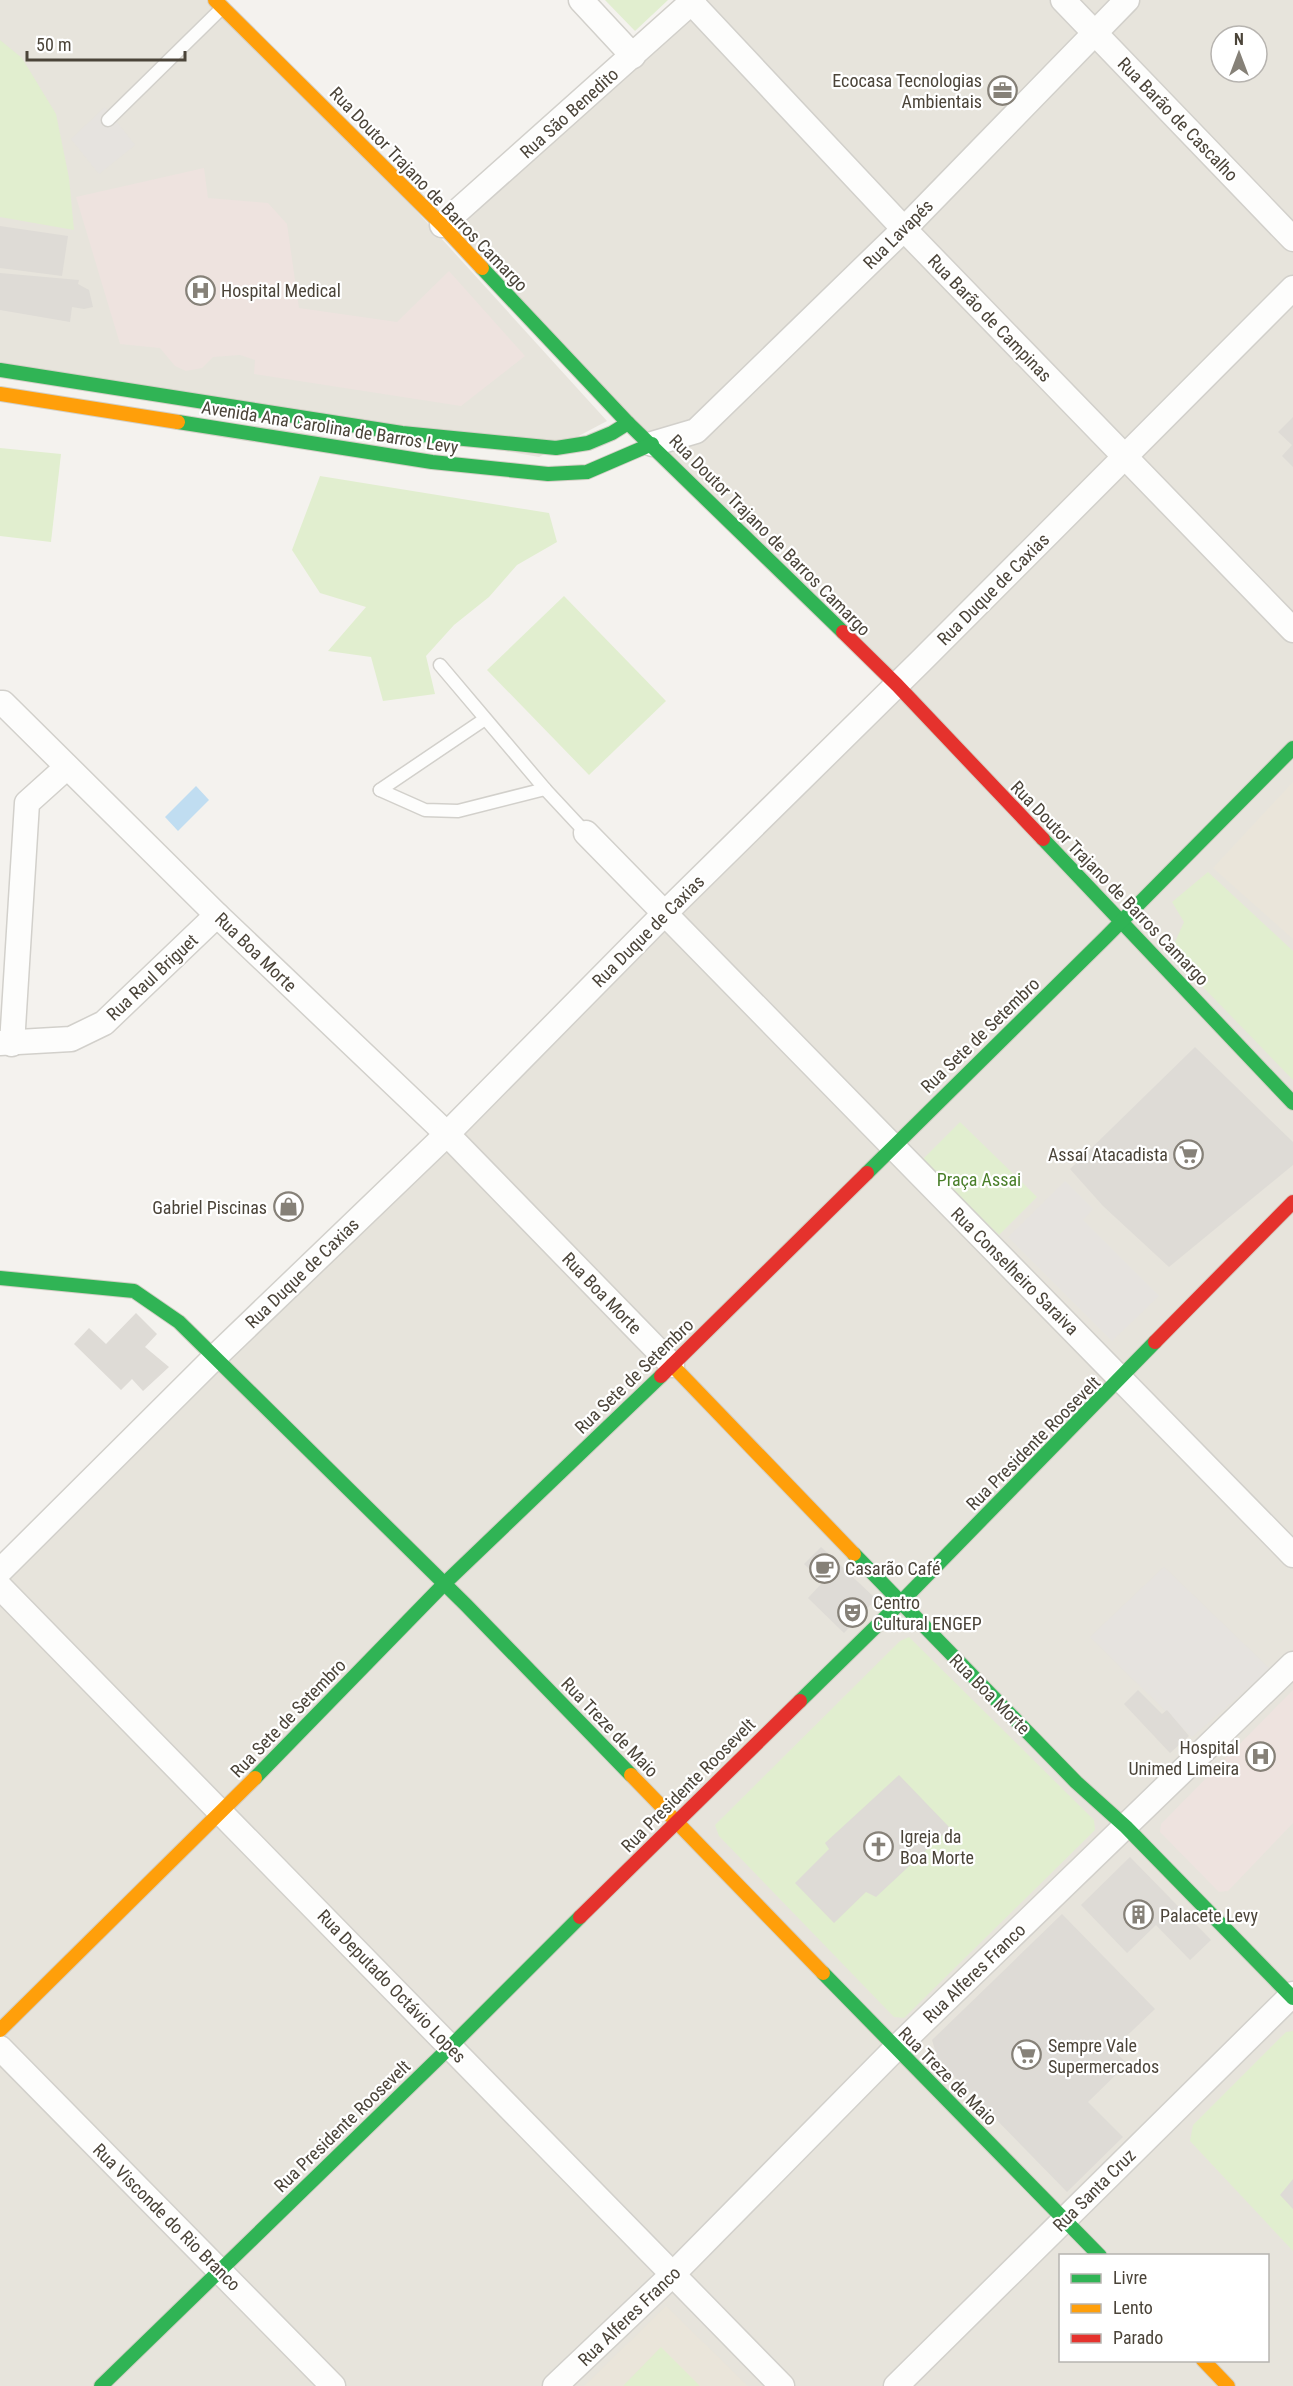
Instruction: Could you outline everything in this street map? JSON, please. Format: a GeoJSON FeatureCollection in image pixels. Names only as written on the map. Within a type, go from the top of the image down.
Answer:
{"type":"FeatureCollection","features":[{"type":"Feature","properties":{"kind":"main road","name":"Rua Doutor Trajano de Barros Camargo"},"geometry":{"type":"LineString","coordinates":[[223,2],[442,225],[628,423],[897,685],[1293,1103]]}},
{"type":"Feature","properties":{"kind":"main road","name":"Avenida Ana Carolina de Barros Levy"},"geometry":{"type":"LineString","coordinates":[[0,370],[402,433],[556,448],[588,443],[628,423]]}},
{"type":"Feature","properties":{"kind":"main road","name":"Avenida Ana Carolina de Barros Levy"},"geometry":{"type":"LineString","coordinates":[[0,394],[432,462],[548,474],[587,472],[652,444]]}},
{"type":"Feature","properties":{"kind":"main road","name":"Rua Sete de Setembro"},"geometry":{"type":"LineString","coordinates":[[0,2030],[222,1812],[445,1583],[672,1365],[1122,921],[1293,748]]}},
{"type":"Feature","properties":{"kind":"main road","name":"Rua Presidente Roosevelt"},"geometry":{"type":"LineString","coordinates":[[101,2386],[451,2046],[676,1821],[902,1601],[1293,1202]]}},
{"type":"Feature","properties":{"kind":"main road","name":"Rua Treze de Maio"},"geometry":{"type":"LineString","coordinates":[[0,1278],[134,1291],[179,1322],[445,1583],[1098,2254]]}},
{"type":"Feature","properties":{"kind":"main road","name":"Rua Boa Morte"},"geometry":{"type":"LineString","coordinates":[[672,1365],[872,1573],[902,1601],[943,1647],[1060,1765],[1126,1827],[1292,1996]]}},
{"type":"Feature","properties":{"kind":"main road"},"geometry":{"type":"LineString","coordinates":[[1204,2362],[1228,2386]]}},
{"type":"Feature","properties":{"kind":"street"},"geometry":{"type":"LineString","coordinates":[[581,0],[633,56]]}},
{"type":"Feature","properties":{"kind":"street","name":"Rua Barão de Cascalho"},"geometry":{"type":"LineString","coordinates":[[1063,0],[1293,239]]}},
{"type":"Feature","properties":{"kind":"street","name":"Rua Lavapés"},"geometry":{"type":"LineString","coordinates":[[652,444],[696,431],[904,229],[1127,0]]}},
{"type":"Feature","properties":{"kind":"street","name":"Rua São Benedito"},"geometry":{"type":"LineString","coordinates":[[442,225],[693,1]]}},
{"type":"Feature","properties":{"kind":"street","name":"Rua Barão de Campinas"},"geometry":{"type":"LineString","coordinates":[[693,1],[904,229],[1293,630]]}},
{"type":"Feature","properties":{"kind":"street","name":"Rua Duque de Caxias"},"geometry":{"type":"LineString","coordinates":[[0,1571],[216,1356],[447,1134],[665,913],[897,685],[1293,288]]}},
{"type":"Feature","properties":{"kind":"street","name":"Rua Boa Morte"},"geometry":{"type":"LineString","coordinates":[[0,703],[216,915],[447,1134],[672,1365]]}},
{"type":"Feature","properties":{"kind":"street"},"geometry":{"type":"LineString","coordinates":[[6,1043],[27,803],[67,767]]}},
{"type":"Feature","properties":{"kind":"street","name":"Rua Conselheiro Saraiva"},"geometry":{"type":"LineString","coordinates":[[586,833],[1293,1555]]}},
{"type":"Feature","properties":{"kind":"street","name":"Rua Raul Briguet"},"geometry":{"type":"LineString","coordinates":[[6,1043],[71,1039],[104,1023],[216,915]]}},
{"type":"Feature","properties":{"kind":"street","name":"Rua Deputado Octávio Lopes"},"geometry":{"type":"LineString","coordinates":[[0,1587],[782,2386]]}},
{"type":"Feature","properties":{"kind":"street","name":"Rua Alferes Franco"},"geometry":{"type":"LineString","coordinates":[[555,2386],[672,2275],[896,2048],[1293,1664]]}},
{"type":"Feature","properties":{"kind":"street","name":"Rua Santa Cruz"},"geometry":{"type":"LineString","coordinates":[[896,2386],[1292,1996]]}},
{"type":"Feature","properties":{"kind":"street","name":"Rua Visconde do Rio Branco"},"geometry":{"type":"LineString","coordinates":[[0,2048],[333,2386]]}},
{"type":"Feature","properties":{"kind":"lane"},"geometry":{"type":"LineString","coordinates":[[108,120],[223,2]]}},
{"type":"Feature","properties":{"kind":"lane"},"geometry":{"type":"LineString","coordinates":[[440,664],[545,789],[586,833]]}},
{"type":"Feature","properties":{"kind":"lane"},"geometry":{"type":"LineString","coordinates":[[485,719],[380,790],[425,810],[458,811],[545,789]]}},
{"type":"Feature","properties":{"kind":"shaded area"},"geometry":{"type":"Polygon","coordinates":[[[0,0],[225,0],[607,421],[539,457],[0,362],[0,0]]]}},
{"type":"Feature","properties":{"kind":"shaded area"},"geometry":{"type":"Polygon","coordinates":[[[697,0],[1293,0],[1293,2386],[0,2386],[0,1556],[468,1101],[886,682],[440,228],[697,0]]]}},
{"type":"Feature","properties":{"kind":"shaded area"},"geometry":{"type":"Polygon","coordinates":[[[105,107],[135,145],[99,174],[71,139],[105,107]]]}},
{"type":"Feature","properties":{"kind":"shaded area","name":"Hospital Medical"},"geometry":{"type":"Polygon","coordinates":[[[204,168],[208,198],[268,203],[287,224],[299,308],[397,322],[449,271],[525,356],[461,406],[254,374],[255,360],[240,355],[213,357],[202,368],[186,371],[175,366],[160,348],[120,344],[76,197],[204,168]]]}},
{"type":"Feature","properties":{"kind":"shaded area"},"geometry":{"type":"Polygon","coordinates":[[[1293,782],[1293,939],[1213,868],[1293,782]]]}},
{"type":"Feature","properties":{"kind":"shaded area"},"geometry":{"type":"Polygon","coordinates":[[[1065,1181],[1093,1209],[1083,1220],[1159,1296],[1112,1341],[1008,1237],[1065,1181]]]}},
{"type":"Feature","properties":{"kind":"shaded area"},"geometry":{"type":"Polygon","coordinates":[[[1164,1567],[1270,1669],[1192,1737],[1090,1637],[1164,1567]]]}},
{"type":"Feature","properties":{"kind":"shaded area","name":"Hospital Unimed Limeira"},"geometry":{"type":"Polygon","coordinates":[[[1293,1690],[1293,1823],[1228,1891],[1219,1892],[1160,1832],[1161,1824],[1293,1690]]]}},
{"type":"Feature","properties":{"kind":"shaded area"},"geometry":{"type":"Polygon","coordinates":[[[666,2306],[748,2386],[584,2386],[666,2306]]]}},
{"type":"Feature","properties":{"kind":"green space"},"geometry":{"type":"Polygon","coordinates":[[[605,0],[668,0],[635,31],[605,0]]]}},
{"type":"Feature","properties":{"kind":"green space"},"geometry":{"type":"Polygon","coordinates":[[[0,40],[22,58],[56,114],[69,178],[74,230],[0,217],[0,40]]]}},
{"type":"Feature","properties":{"kind":"green space"},"geometry":{"type":"Polygon","coordinates":[[[0,448],[61,454],[51,542],[0,536],[0,448]]]}},
{"type":"Feature","properties":{"kind":"green space"},"geometry":{"type":"Polygon","coordinates":[[[320,476],[549,513],[557,542],[517,565],[489,597],[454,625],[426,656],[435,694],[383,701],[371,657],[328,651],[366,607],[320,593],[292,550],[320,476]]]}},
{"type":"Feature","properties":{"kind":"green space"},"geometry":{"type":"Polygon","coordinates":[[[564,596],[666,701],[589,775],[487,670],[564,596]]]}},
{"type":"Feature","properties":{"kind":"green space"},"geometry":{"type":"Polygon","coordinates":[[[1208,872],[1293,951],[1293,1080],[1170,953],[1184,922],[1172,902],[1208,872]]]}},
{"type":"Feature","properties":{"kind":"green space","name":"Praça Assai"},"geometry":{"type":"Polygon","coordinates":[[[960,1122],[1037,1197],[999,1235],[922,1160],[960,1122]]]}},
{"type":"Feature","properties":{"kind":"green space"},"geometry":{"type":"Polygon","coordinates":[[[909,1637],[1094,1820],[1095,1830],[904,2018],[894,2017],[719,1836],[715,1825],[900,1641],[909,1637]]]}},
{"type":"Feature","properties":{"kind":"green space"},"geometry":{"type":"Polygon","coordinates":[[[1293,2031],[1293,2251],[1190,2141],[1193,2125],[1286,2032],[1293,2031]]]}},
{"type":"Feature","properties":{"kind":"green space"},"geometry":{"type":"Polygon","coordinates":[[[661,2347],[700,2386],[623,2386],[661,2347]]]}},
{"type":"Feature","properties":{"kind":"water"},"geometry":{"type":"Polygon","coordinates":[[[196,786],[209,800],[178,831],[165,817],[196,786]]]}},
{"type":"Feature","properties":{"kind":"building"},"geometry":{"type":"Polygon","coordinates":[[[0,226],[68,236],[62,276],[0,268],[0,226]]]}},
{"type":"Feature","properties":{"kind":"building"},"geometry":{"type":"Polygon","coordinates":[[[0,273],[79,280],[78,284],[89,290],[93,307],[84,309],[72,307],[70,322],[0,310],[0,273]]]}},
{"type":"Feature","properties":{"kind":"building"},"geometry":{"type":"Polygon","coordinates":[[[1293,417],[1293,467],[1282,456],[1292,445],[1278,432],[1293,417]]]}},
{"type":"Feature","properties":{"kind":"building","name":"Assaí Atacadista"},"geometry":{"type":"Polygon","coordinates":[[[1195,1047],[1293,1142],[1293,1165],[1169,1267],[1103,1206],[1070,1169],[1195,1047]]]}},
{"type":"Feature","properties":{"kind":"building"},"geometry":{"type":"Polygon","coordinates":[[[136,1313],[157,1334],[145,1347],[169,1367],[143,1391],[132,1379],[121,1390],[74,1344],[89,1328],[106,1344],[136,1313]]]}},
{"type":"Feature","properties":{"kind":"building"},"geometry":{"type":"Polygon","coordinates":[[[821,1547],[876,1599],[844,1633],[808,1598],[823,1582],[804,1564],[821,1547]]]}},
{"type":"Feature","properties":{"kind":"building"},"geometry":{"type":"Polygon","coordinates":[[[1138,1690],[1162,1714],[1167,1710],[1189,1736],[1170,1753],[1124,1704],[1138,1690]]]}},
{"type":"Feature","properties":{"kind":"building","name":"Igreja da Boa Morte"},"geometry":{"type":"Polygon","coordinates":[[[899,1775],[950,1828],[876,1897],[866,1892],[834,1923],[795,1883],[829,1849],[825,1843],[899,1775]]]}},
{"type":"Feature","properties":{"kind":"building","name":"Palacete Levy"},"geometry":{"type":"Polygon","coordinates":[[[1130,1857],[1211,1940],[1190,1960],[1156,1925],[1127,1953],[1081,1905],[1130,1857]]]}},
{"type":"Feature","properties":{"kind":"building","name":"Sempre Vale Supermercados"},"geometry":{"type":"Polygon","coordinates":[[[1062,1914],[1155,2009],[1113,2049],[1127,2064],[1088,2102],[1123,2137],[1067,2192],[938,2060],[932,2040],[1062,1914]]]}},
{"type":"Feature","properties":{"kind":"building"},"geometry":{"type":"Polygon","coordinates":[[[1293,2179],[1293,2209],[1280,2195],[1293,2179]]]}},
{"type":"Feature","properties":{"kind":"traffic: fast"},"geometry":{"type":"LineString","coordinates":[[482,268],[628,423],[843,632]]}},
{"type":"Feature","properties":{"kind":"traffic: fast"},"geometry":{"type":"LineString","coordinates":[[0,370],[402,433],[556,448],[588,443],[628,423]]}},
{"type":"Feature","properties":{"kind":"traffic: fast"},"geometry":{"type":"LineString","coordinates":[[178,422],[432,462],[548,474],[587,472],[652,444]]}},
{"type":"Feature","properties":{"kind":"traffic: fast"},"geometry":{"type":"LineString","coordinates":[[867,1173],[1293,748]]}},
{"type":"Feature","properties":{"kind":"traffic: fast"},"geometry":{"type":"LineString","coordinates":[[1043,839],[1293,1103]]}},
{"type":"Feature","properties":{"kind":"traffic: fast"},"geometry":{"type":"LineString","coordinates":[[0,1278],[134,1291],[179,1322],[466,1605],[631,1775]]}},
{"type":"Feature","properties":{"kind":"traffic: fast"},"geometry":{"type":"LineString","coordinates":[[800,1701],[902,1601],[1155,1342]]}},
{"type":"Feature","properties":{"kind":"traffic: fast"},"geometry":{"type":"LineString","coordinates":[[255,1778],[445,1583],[661,1376]]}},
{"type":"Feature","properties":{"kind":"traffic: fast"},"geometry":{"type":"LineString","coordinates":[[854,1554],[1076,1782],[1126,1827],[1293,1998]]}},
{"type":"Feature","properties":{"kind":"traffic: fast"},"geometry":{"type":"LineString","coordinates":[[101,2386],[451,2046],[580,1917]]}},
{"type":"Feature","properties":{"kind":"traffic: fast"},"geometry":{"type":"LineString","coordinates":[[823,1973],[1098,2254]]}},
{"type":"Feature","properties":{"kind":"traffic: slow"},"geometry":{"type":"LineString","coordinates":[[215,0],[442,225],[482,268]]}},
{"type":"Feature","properties":{"kind":"traffic: slow"},"geometry":{"type":"LineString","coordinates":[[0,394],[178,422]]}},
{"type":"Feature","properties":{"kind":"traffic: slow"},"geometry":{"type":"LineString","coordinates":[[672,1365],[854,1554]]}},
{"type":"Feature","properties":{"kind":"traffic: slow"},"geometry":{"type":"LineString","coordinates":[[631,1775],[823,1973]]}},
{"type":"Feature","properties":{"kind":"traffic: slow"},"geometry":{"type":"LineString","coordinates":[[0,2030],[255,1778]]}},
{"type":"Feature","properties":{"kind":"traffic: slow"},"geometry":{"type":"LineString","coordinates":[[1205,2362],[1228,2386]]}},
{"type":"Feature","properties":{"kind":"traffic: jam"},"geometry":{"type":"LineString","coordinates":[[843,632],[897,685],[1043,839]]}},
{"type":"Feature","properties":{"kind":"traffic: jam"},"geometry":{"type":"LineString","coordinates":[[661,1376],[867,1173]]}},
{"type":"Feature","properties":{"kind":"traffic: jam"},"geometry":{"type":"LineString","coordinates":[[1155,1342],[1293,1202]]}},
{"type":"Feature","properties":{"kind":"traffic: jam"},"geometry":{"type":"LineString","coordinates":[[580,1917],[800,1701]]}},
{"type":"Feature","properties":{"kind":"place","name":"Ecocasa Tecnologias Ambientais"},"geometry":{"type":"Point","coordinates":[1003,90]}},
{"type":"Feature","properties":{"kind":"place","name":"Hospital Medical"},"geometry":{"type":"Point","coordinates":[200,290]}},
{"type":"Feature","properties":{"kind":"place","name":"Assaí Atacadista"},"geometry":{"type":"Point","coordinates":[1189,1154]}},
{"type":"Feature","properties":{"kind":"place","name":"Gabriel Piscinas"},"geometry":{"type":"Point","coordinates":[288,1207]}},
{"type":"Feature","properties":{"kind":"place","name":"Casarão Café"},"geometry":{"type":"Point","coordinates":[824,1568]}},
{"type":"Feature","properties":{"kind":"place","name":"Centro Cultural ENGEP"},"geometry":{"type":"Point","coordinates":[852,1612]}},
{"type":"Feature","properties":{"kind":"place","name":"Hospital Unimed Limeira"},"geometry":{"type":"Point","coordinates":[1260,1757]}},
{"type":"Feature","properties":{"kind":"place","name":"Igreja da Boa Morte"},"geometry":{"type":"Point","coordinates":[879,1846]}},
{"type":"Feature","properties":{"kind":"place","name":"Palacete Levy"},"geometry":{"type":"Point","coordinates":[1139,1915]}},
{"type":"Feature","properties":{"kind":"place","name":"Sempre Vale Supermercados"},"geometry":{"type":"Point","coordinates":[1027,2055]}}]}
